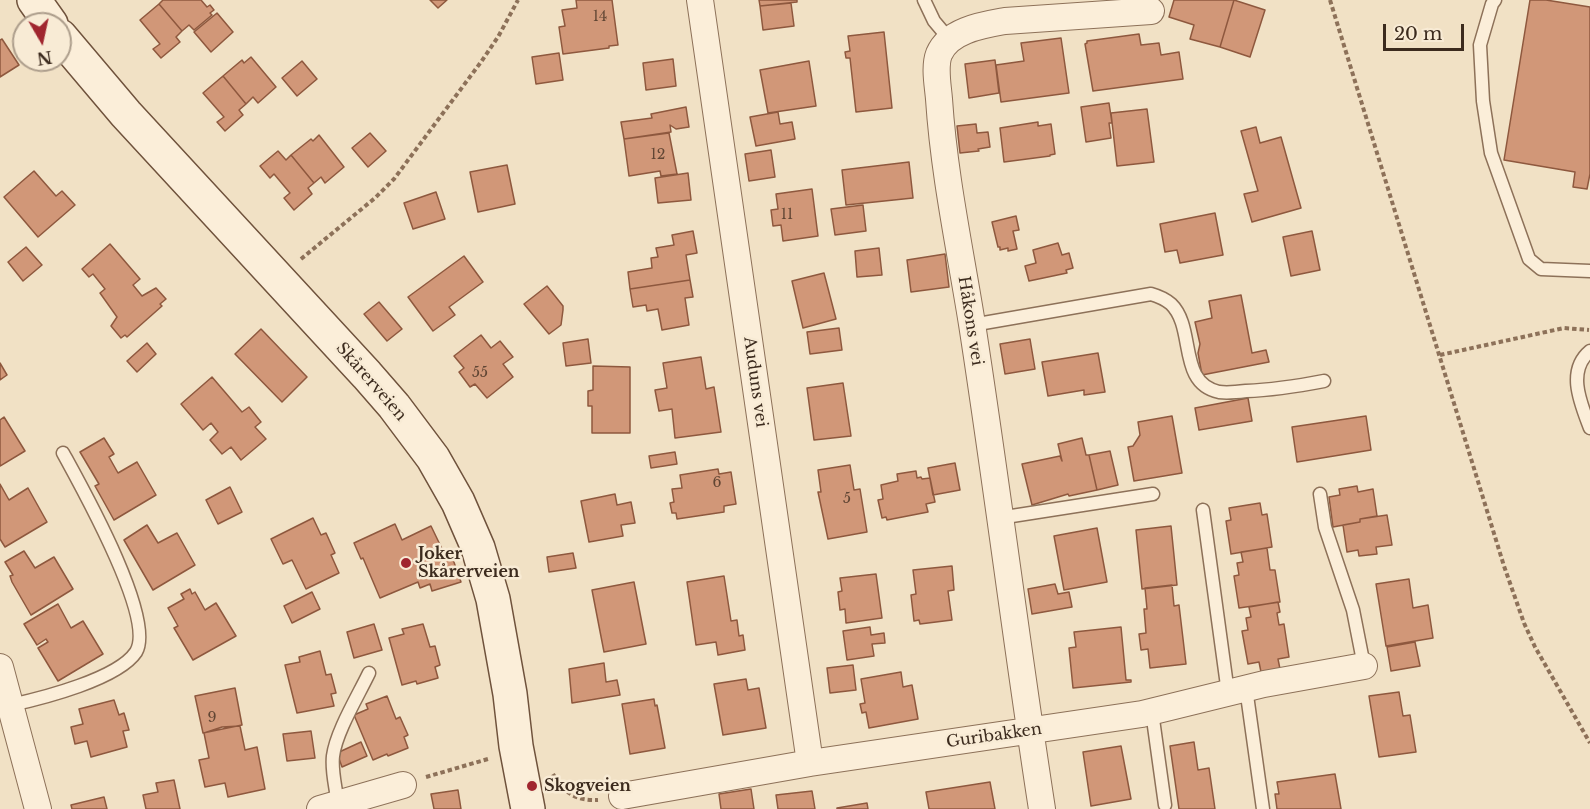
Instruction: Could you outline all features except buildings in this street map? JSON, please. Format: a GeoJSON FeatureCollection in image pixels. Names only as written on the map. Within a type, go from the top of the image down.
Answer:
{"type":"FeatureCollection","features":[{"type":"Feature","properties":{"kind":"street","name":"Auduns vei"},"geometry":{"type":"LineString","coordinates":[[700,0],[810,763]]}},
{"type":"Feature","properties":{"kind":"street"},"geometry":{"type":"LineString","coordinates":[[950,40],[975,28],[1005,21],[1151,11]]}},
{"type":"Feature","properties":{"kind":"street","name":"Håkons vei"},"geometry":{"type":"LineString","coordinates":[[950,40],[938,56],[940,121],[1042,809]]}},
{"type":"Feature","properties":{"kind":"street","name":"Skårerveien"},"geometry":{"type":"LineString","coordinates":[[72,50],[119,105],[394,406],[433,458],[458,502],[478,548],[493,599],[528,809]]}},
{"type":"Feature","properties":{"kind":"street","name":"Guribakken"},"geometry":{"type":"LineString","coordinates":[[622,796],[810,763],[1152,712],[1237,690],[1364,666]]}},
{"type":"Feature","properties":{"kind":"street"},"geometry":{"type":"LineString","coordinates":[[0,667],[38,809]]}},
{"type":"Feature","properties":{"kind":"street"},"geometry":{"type":"LineString","coordinates":[[332,807],[403,785]]}},
{"type":"Feature","properties":{"kind":"lane"},"geometry":{"type":"LineString","coordinates":[[924,0],[934,21],[950,40]]}},
{"type":"Feature","properties":{"kind":"lane"},"geometry":{"type":"LineString","coordinates":[[1495,0],[1480,45],[1483,101],[1491,153],[1528,259],[1541,269],[1590,272]]}},
{"type":"Feature","properties":{"kind":"lane"},"geometry":{"type":"LineString","coordinates":[[972,325],[1151,294],[1163,298],[1173,306],[1184,332],[1197,381],[1207,388],[1220,392],[1277,390],[1324,381]]}},
{"type":"Feature","properties":{"kind":"lane"},"geometry":{"type":"LineString","coordinates":[[1590,351],[1578,366],[1577,385],[1580,402],[1590,428]]}},
{"type":"Feature","properties":{"kind":"lane"},"geometry":{"type":"LineString","coordinates":[[11,705],[101,678],[125,664],[137,650],[138,630],[133,603],[96,513],[63,453]]}},
{"type":"Feature","properties":{"kind":"lane"},"geometry":{"type":"LineString","coordinates":[[1320,494],[1325,527],[1347,587],[1364,666]]}},
{"type":"Feature","properties":{"kind":"lane"},"geometry":{"type":"LineString","coordinates":[[999,518],[1153,495]]}},
{"type":"Feature","properties":{"kind":"lane"},"geometry":{"type":"LineString","coordinates":[[1203,510],[1237,690],[1263,809]]}},
{"type":"Feature","properties":{"kind":"lane"},"geometry":{"type":"LineString","coordinates":[[332,807],[333,756],[336,742],[369,673]]}},
{"type":"Feature","properties":{"kind":"lane"},"geometry":{"type":"LineString","coordinates":[[1152,712],[1165,805]]}},
{"type":"Feature","properties":{"kind":"path"},"geometry":{"type":"LineString","coordinates":[[278,279],[354,216],[394,179],[498,38],[518,0]]}},
{"type":"Feature","properties":{"kind":"path"},"geometry":{"type":"LineString","coordinates":[[1330,0],[1504,566],[1524,624],[1548,673],[1590,743]]}},
{"type":"Feature","properties":{"kind":"path"},"geometry":{"type":"LineString","coordinates":[[1440,355],[1564,328],[1590,330]]}},
{"type":"Feature","properties":{"kind":"path"},"geometry":{"type":"LineString","coordinates":[[403,785],[494,758]]}},
{"type":"Feature","properties":{"kind":"path"},"geometry":{"type":"LineString","coordinates":[[549,767],[562,787],[584,801],[622,796]]}},
{"type":"Feature","properties":{"kind":"place","name":"Joker Skårerveien"},"geometry":{"type":"Point","coordinates":[406,563]}},
{"type":"Feature","properties":{"kind":"place","name":"Skogveien"},"geometry":{"type":"Point","coordinates":[532,786]}}]}
